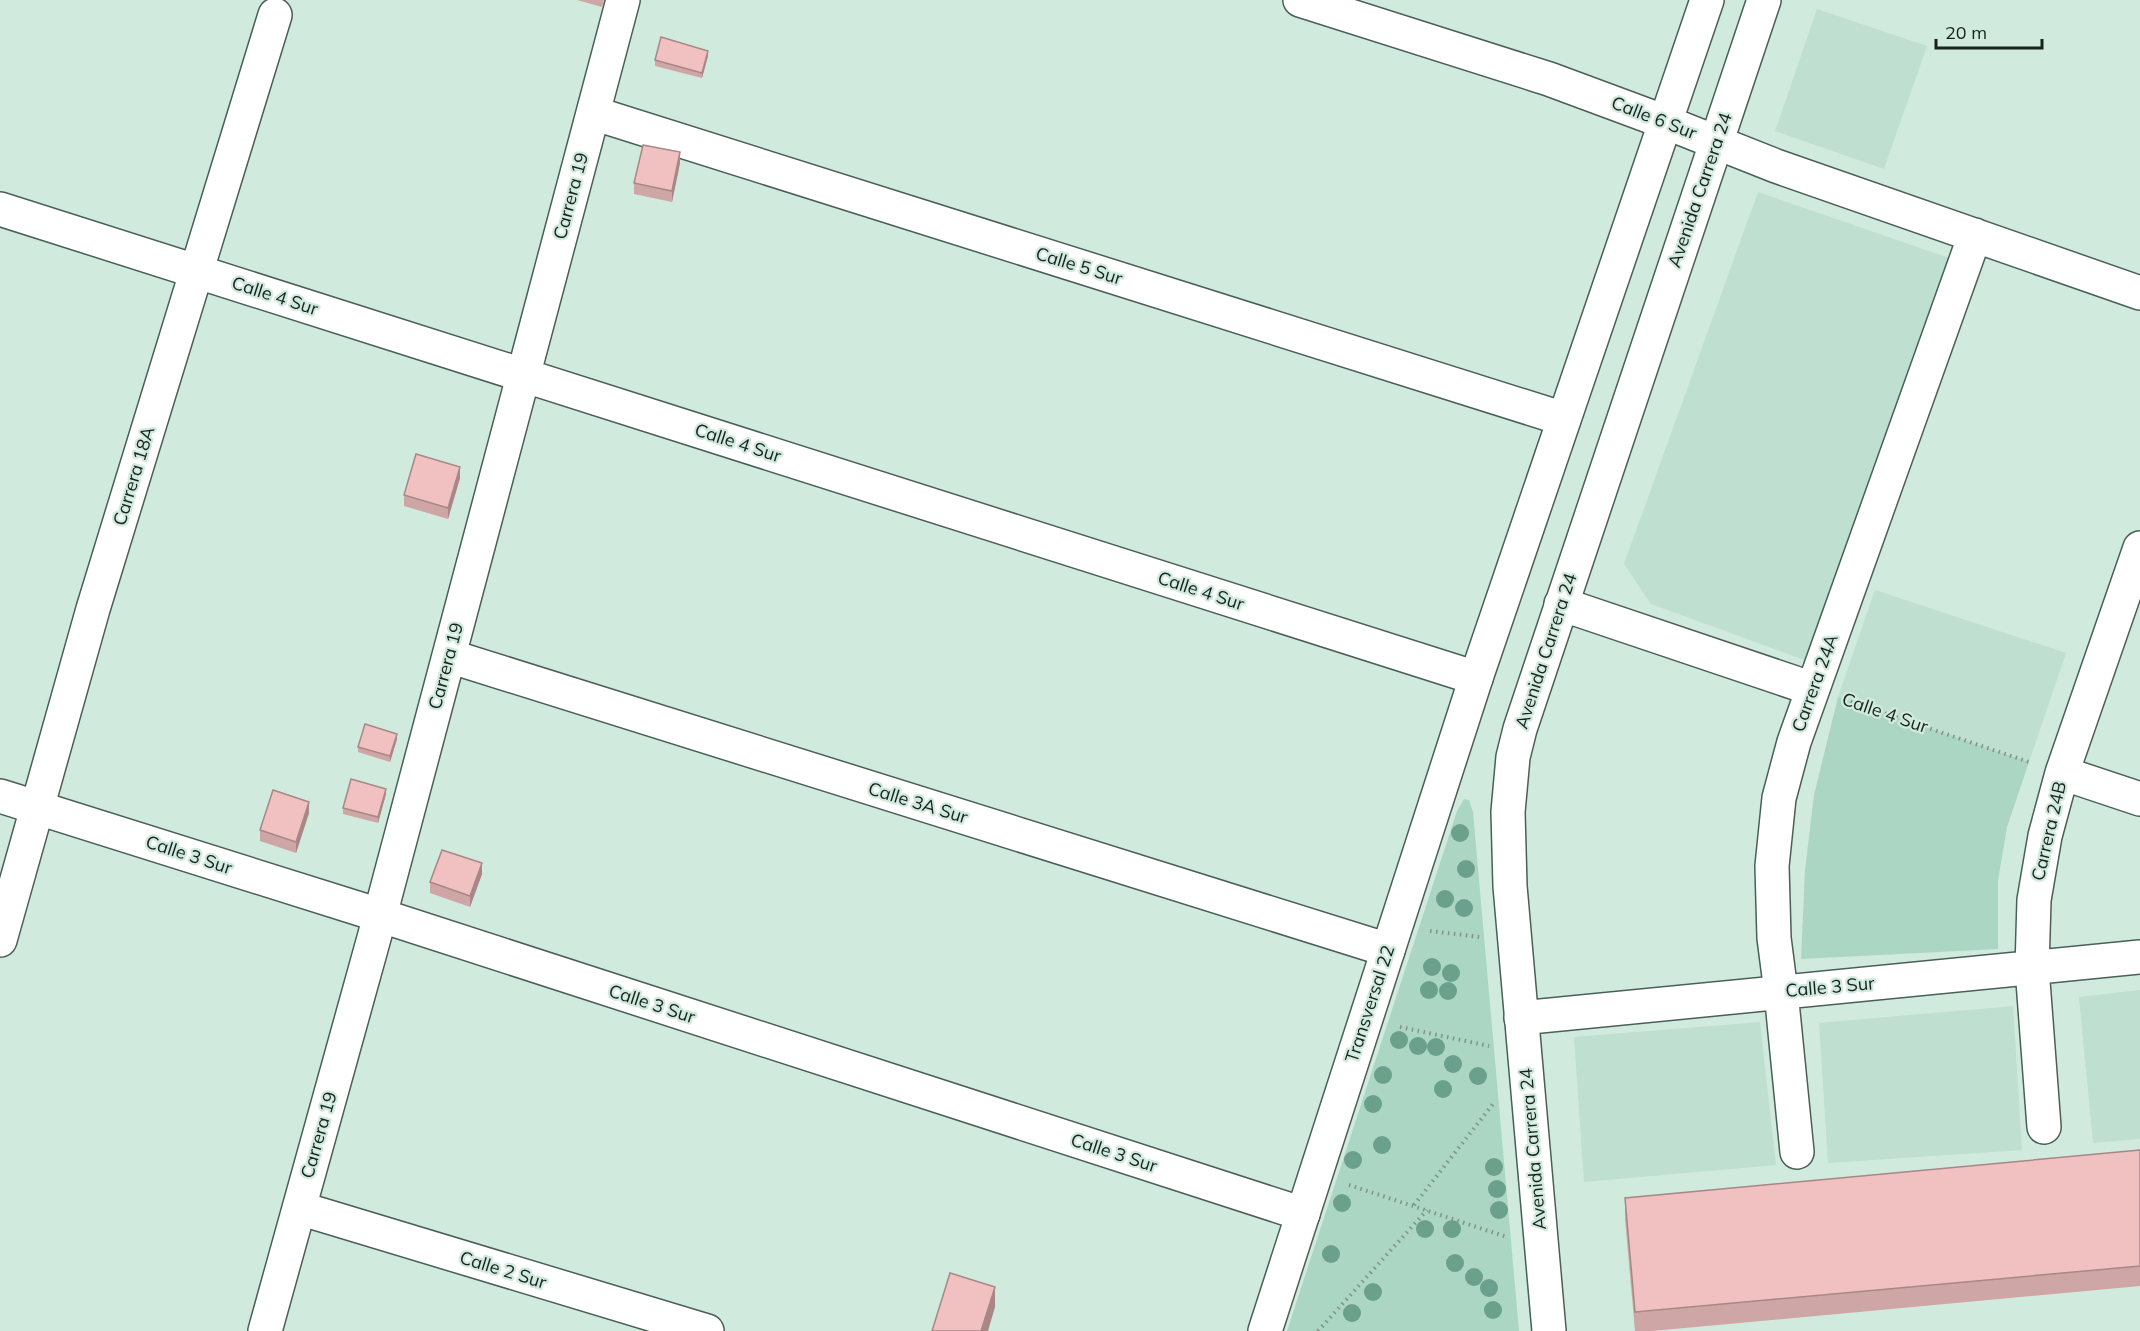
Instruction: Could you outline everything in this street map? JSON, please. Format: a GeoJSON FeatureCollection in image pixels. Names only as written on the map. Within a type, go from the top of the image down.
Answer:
{"type":"FeatureCollection","features":[{"type":"Feature","properties":{"kind":"street","name":"Carrera 19"},"geometry":{"type":"LineString","coordinates":[[265,1331],[449,657],[623,0]]}},
{"type":"Feature","properties":{"kind":"street","name":"Calle 6 Sur"},"geometry":{"type":"LineString","coordinates":[[1300,0],[1549,79],[1776,166],[2140,293]]}},
{"type":"Feature","properties":{"kind":"street"},"geometry":{"type":"LineString","coordinates":[[1476,678],[1707,0]]}},
{"type":"Feature","properties":{"kind":"street","name":"Avenida Carrera 24"},"geometry":{"type":"LineString","coordinates":[[1549,1331],[1510,886],[1508,812],[1513,757],[1561,604],[1764,0]]}},
{"type":"Feature","properties":{"kind":"street","name":"Carrera 18A"},"geometry":{"type":"LineString","coordinates":[[0,940],[93,609],[275,15]]}},
{"type":"Feature","properties":{"kind":"street","name":"Calle 5 Sur"},"geometry":{"type":"LineString","coordinates":[[593,113],[1564,419]]}},
{"type":"Feature","properties":{"kind":"street","name":"Calle 4 Sur"},"geometry":{"type":"LineString","coordinates":[[0,208],[1476,678]]}},
{"type":"Feature","properties":{"kind":"street","name":"Carrera 24A"},"geometry":{"type":"LineString","coordinates":[[1797,1152],[1774,938],[1772,866],[1779,798],[1794,742],[1975,235]]}},
{"type":"Feature","properties":{"kind":"street","name":"Carrera 24B"},"geometry":{"type":"LineString","coordinates":[[2044,1127],[2032,968],[2034,900],[2045,836],[2062,773],[2140,548]]}},
{"type":"Feature","properties":{"kind":"street"},"geometry":{"type":"LineString","coordinates":[[1561,604],[1813,689]]}},
{"type":"Feature","properties":{"kind":"street","name":"Calle 3A Sur"},"geometry":{"type":"LineString","coordinates":[[449,657],[1388,950]]}},
{"type":"Feature","properties":{"kind":"street","name":"Transversal 22"},"geometry":{"type":"LineString","coordinates":[[1265,1331],[1476,678]]}},
{"type":"Feature","properties":{"kind":"street"},"geometry":{"type":"LineString","coordinates":[[2062,773],[2140,799]]}},
{"type":"Feature","properties":{"kind":"street","name":"Calle 3 Sur"},"geometry":{"type":"LineString","coordinates":[[0,796],[379,915],[1303,1214]]}},
{"type":"Feature","properties":{"kind":"street","name":"Calle 3 Sur"},"geometry":{"type":"LineString","coordinates":[[1521,1018],[2140,957]]}},
{"type":"Feature","properties":{"kind":"street","name":"Calle 2 Sur"},"geometry":{"type":"LineString","coordinates":[[299,1208],[707,1331]]}},
{"type":"Feature","properties":{"kind":"path","name":"Calle 4 Sur"},"geometry":{"type":"LineString","coordinates":[[1813,689],[2062,773]]}},
{"type":"Feature","properties":{"kind":"path"},"geometry":{"type":"LineString","coordinates":[[1421,930],[1491,938]]}},
{"type":"Feature","properties":{"kind":"path"},"geometry":{"type":"LineString","coordinates":[[1389,1025],[1490,1046]]}},
{"type":"Feature","properties":{"kind":"path"},"geometry":{"type":"LineString","coordinates":[[1414,1205],[1498,1098]]}},
{"type":"Feature","properties":{"kind":"path"},"geometry":{"type":"LineString","coordinates":[[1339,1182],[1518,1241]]}},
{"type":"Feature","properties":{"kind":"path"},"geometry":{"type":"LineString","coordinates":[[1318,1331],[1427,1210]]}},
{"type":"Feature","properties":{"kind":"shaded area"},"geometry":{"type":"Polygon","coordinates":[[[1817,9],[1927,46],[1884,169],[1775,131],[1817,9]]]}},
{"type":"Feature","properties":{"kind":"shaded area"},"geometry":{"type":"Polygon","coordinates":[[[1758,192],[1949,258],[1810,662],[1651,604],[1624,564],[1758,192]]]}},
{"type":"Feature","properties":{"kind":"shaded area"},"geometry":{"type":"Polygon","coordinates":[[[1875,590],[2066,653],[2029,762],[1838,697],[1875,590]]]}},
{"type":"Feature","properties":{"kind":"shaded area"},"geometry":{"type":"Polygon","coordinates":[[[1838,697],[2029,762],[2007,827],[1998,881],[1998,949],[1801,959],[1805,870],[1814,795],[1838,697]]]}},
{"type":"Feature","properties":{"kind":"shaded area"},"geometry":{"type":"Polygon","coordinates":[[[1464,799],[1469,800],[1473,812],[1519,1331],[1287,1331],[1457,811],[1464,799]]]}},
{"type":"Feature","properties":{"kind":"shaded area"},"geometry":{"type":"Polygon","coordinates":[[[2140,990],[2140,1139],[2093,1143],[2079,997],[2140,990]]]}},
{"type":"Feature","properties":{"kind":"shaded area"},"geometry":{"type":"Polygon","coordinates":[[[2013,1006],[2022,1150],[1828,1163],[1819,1023],[2013,1006]]]}},
{"type":"Feature","properties":{"kind":"shaded area"},"geometry":{"type":"Polygon","coordinates":[[[1760,1022],[1776,1165],[1584,1182],[1574,1037],[1760,1022]]]}},
{"type":"Feature","properties":{"kind":"building"},"geometry":{"type":"Polygon","coordinates":[[[661,37],[708,51],[702,73],[655,60],[661,37]]]}},
{"type":"Feature","properties":{"kind":"building"},"geometry":{"type":"Polygon","coordinates":[[[643,145],[680,152],[672,191],[634,183],[643,145]]]}},
{"type":"Feature","properties":{"kind":"building"},"geometry":{"type":"Polygon","coordinates":[[[416,454],[460,467],[448,508],[404,495],[416,454]]]}},
{"type":"Feature","properties":{"kind":"building"},"geometry":{"type":"Polygon","coordinates":[[[365,724],[397,734],[390,756],[358,747],[365,724]]]}},
{"type":"Feature","properties":{"kind":"building"},"geometry":{"type":"Polygon","coordinates":[[[351,779],[386,789],[378,817],[343,808],[351,779]]]}},
{"type":"Feature","properties":{"kind":"building"},"geometry":{"type":"Polygon","coordinates":[[[273,790],[309,802],[296,842],[260,830],[273,790]]]}},
{"type":"Feature","properties":{"kind":"building"},"geometry":{"type":"Polygon","coordinates":[[[442,850],[482,863],[470,896],[430,882],[442,850]]]}},
{"type":"Feature","properties":{"kind":"building"},"geometry":{"type":"Polygon","coordinates":[[[2140,1150],[2140,1266],[1635,1312],[1625,1198],[2140,1150]]]}},
{"type":"Feature","properties":{"kind":"building"},"geometry":{"type":"Polygon","coordinates":[[[950,1273],[995,1287],[981,1331],[932,1331],[950,1273]]]}}]}
